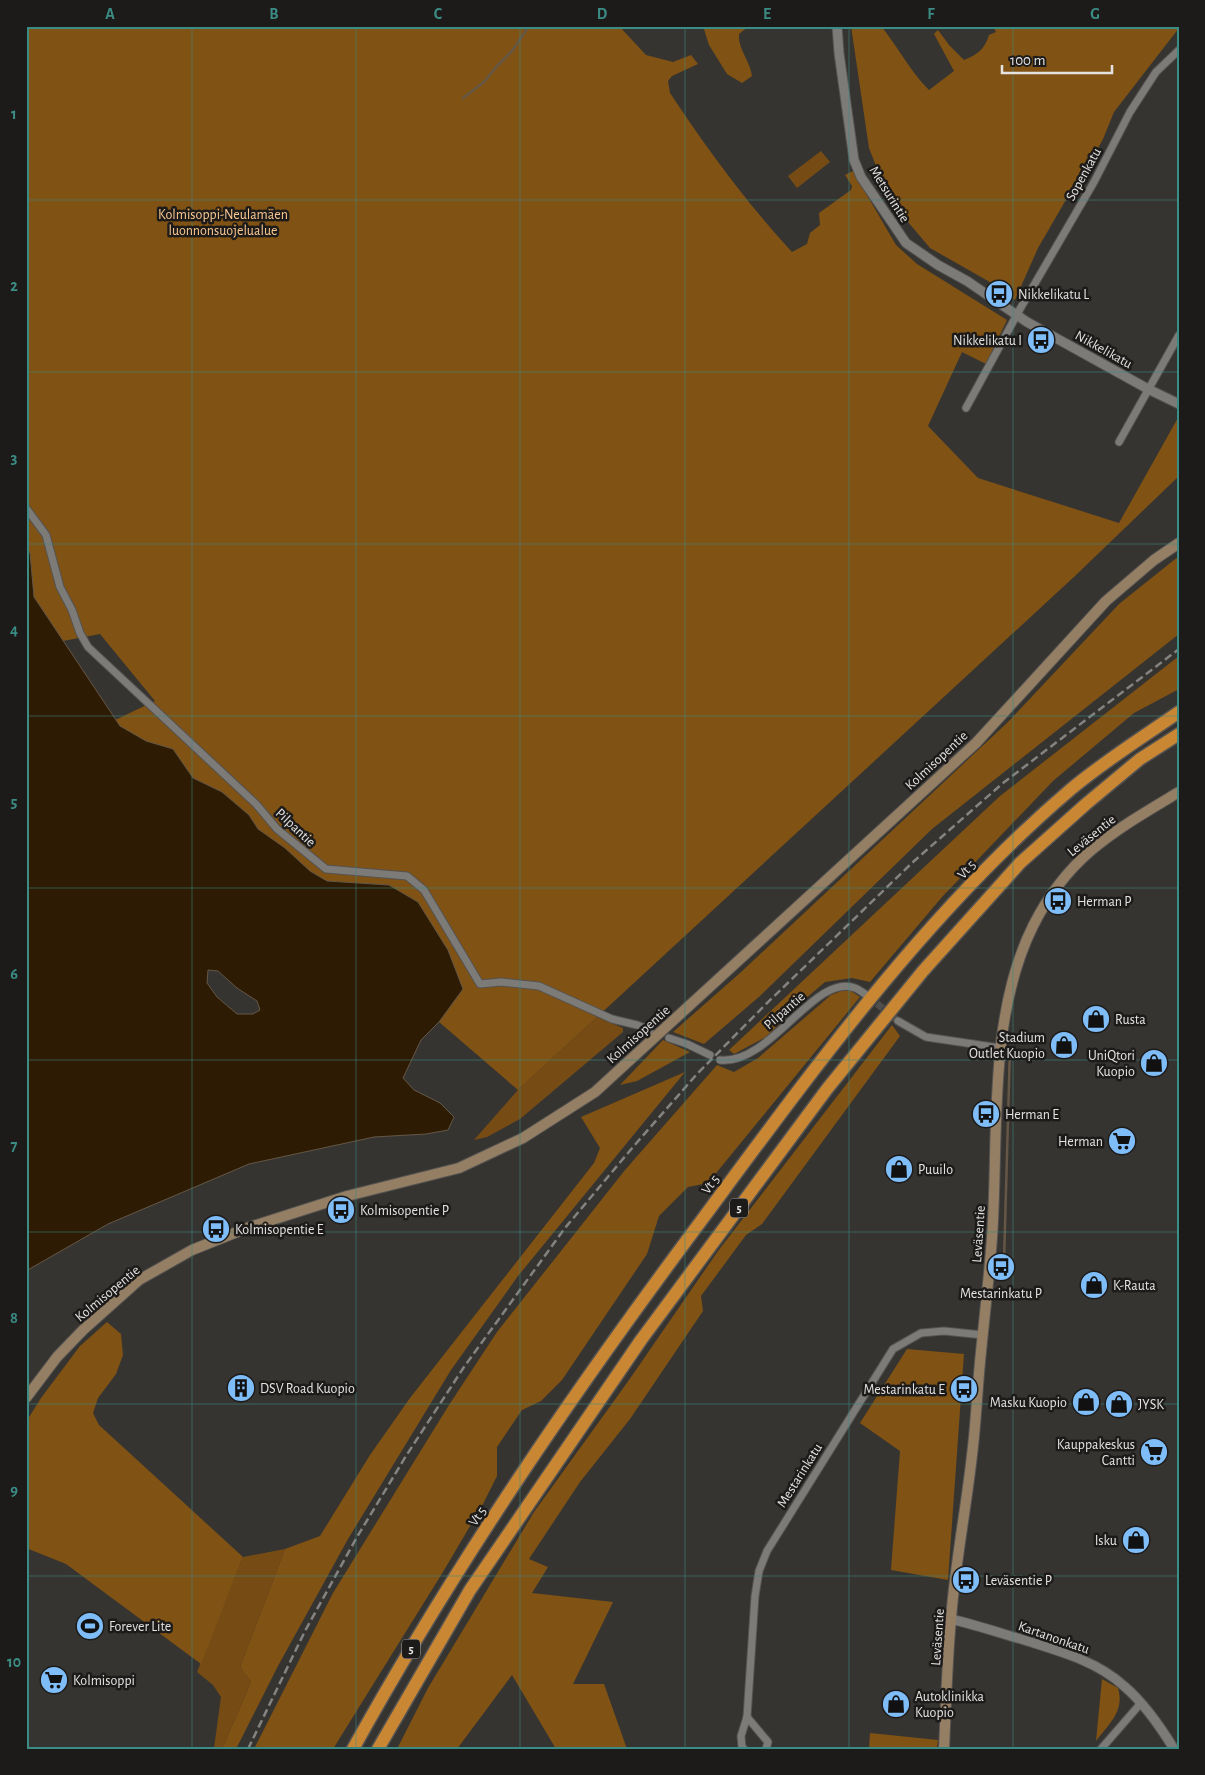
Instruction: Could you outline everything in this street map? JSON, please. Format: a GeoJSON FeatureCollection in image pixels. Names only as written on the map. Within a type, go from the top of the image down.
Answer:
{"type":"FeatureCollection","features":[{"type":"Feature","properties":{"kind":"highway","name":"Vt 5"},"geometry":{"type":"LineString","coordinates":[[352,1749],[450,1582],[624,1325],[811,1073],[906,956],[1005,849],[1072,788],[1179,712]]}},
{"type":"Feature","properties":{"kind":"highway","name":"5"},"geometry":{"type":"LineString","coordinates":[[378,1749],[481,1574],[641,1340],[827,1089],[923,971],[1020,863],[1140,759],[1179,734]]}},
{"type":"Feature","properties":{"kind":"main road","name":"Kolmisopentie"},"geometry":{"type":"LineString","coordinates":[[26,1398],[57,1357],[83,1330],[139,1280],[192,1250],[247,1228],[348,1196],[459,1168],[523,1138],[594,1092],[976,743],[1106,601],[1154,560],[1179,543]]}},
{"type":"Feature","properties":{"kind":"main road","name":"Leväsentie"},"geometry":{"type":"LineString","coordinates":[[944,1749],[950,1619],[972,1453],[992,1237],[1000,1048],[1011,991],[1021,955],[1032,928],[1054,889],[1079,860],[1101,842],[1130,821],[1179,792]]}},
{"type":"Feature","properties":{"kind":"street","name":"Metsurintie"},"geometry":{"type":"LineString","coordinates":[[837,26],[839,54],[854,160],[861,177],[906,243],[930,260],[967,281],[1016,316]]}},
{"type":"Feature","properties":{"kind":"street","name":"Sopenkatu"},"geometry":{"type":"LineString","coordinates":[[966,408],[1016,316],[1094,182],[1130,112],[1156,72],[1179,50]]}},
{"type":"Feature","properties":{"kind":"street","name":"Nikkelikatu"},"geometry":{"type":"LineString","coordinates":[[1016,316],[1148,389],[1179,404]]}},
{"type":"Feature","properties":{"kind":"street"},"geometry":{"type":"LineString","coordinates":[[1119,442],[1179,335]]}},
{"type":"Feature","properties":{"kind":"street","name":"Pilpantie"},"geometry":{"type":"LineString","coordinates":[[26,508],[46,535],[60,587],[88,647],[256,804],[277,829],[326,870],[406,876],[424,890],[480,984],[501,982],[539,986],[612,1019],[650,1030]]}},
{"type":"Feature","properties":{"kind":"street","name":"Pilpantie"},"geometry":{"type":"LineString","coordinates":[[720,1060],[729,1061],[754,1052],[778,1034],[817,998],[837,987],[855,988],[865,994]]}},
{"type":"Feature","properties":{"kind":"street"},"geometry":{"type":"LineString","coordinates":[[898,1021],[926,1038],[1000,1048]]}},
{"type":"Feature","properties":{"kind":"street"},"geometry":{"type":"LineString","coordinates":[[669,1038],[710,1055]]}},
{"type":"Feature","properties":{"kind":"street","name":"Mestarinkatu"},"geometry":{"type":"LineString","coordinates":[[744,1749],[742,1747],[742,1736],[747,1718],[755,1596],[759,1572],[767,1551],[893,1349],[921,1333],[944,1331],[983,1335]]}},
{"type":"Feature","properties":{"kind":"street","name":"Kartanonkatu"},"geometry":{"type":"LineString","coordinates":[[950,1619],[977,1625],[1074,1656],[1107,1674],[1124,1685],[1141,1703],[1163,1730],[1174,1749]]}},
{"type":"Feature","properties":{"kind":"street"},"geometry":{"type":"LineString","coordinates":[[1101,1749],[1141,1703]]}},
{"type":"Feature","properties":{"kind":"street"},"geometry":{"type":"LineString","coordinates":[[747,1718],[768,1742],[766,1749]]}},
{"type":"Feature","properties":{"kind":"shaded area"},"geometry":{"type":"Polygon","coordinates":[[[821,151],[830,162],[797,188],[788,176],[821,151]]]}},
{"type":"Feature","properties":{"kind":"shaded area"},"geometry":{"type":"Polygon","coordinates":[[[26,547],[30,553],[34,597],[120,726],[146,741],[173,749],[193,778],[222,792],[249,815],[258,829],[285,848],[310,871],[327,881],[389,885],[418,902],[448,950],[463,989],[439,1022],[421,1040],[403,1078],[414,1090],[440,1103],[454,1117],[448,1130],[426,1134],[374,1137],[249,1164],[108,1224],[26,1271],[26,547]],[[208,970],[207,983],[217,997],[237,1014],[253,1014],[260,1010],[257,1001],[237,988],[218,971],[208,970]]]}},
{"type":"Feature","properties":{"kind":"shaded area"},"geometry":{"type":"Polygon","coordinates":[[[597,1017],[623,1028],[623,1032],[520,1119],[487,1137],[474,1140],[518,1090],[597,1017]]]}},
{"type":"Feature","properties":{"kind":"shaded area"},"geometry":{"type":"Polygon","coordinates":[[[285,1549],[240,1667],[251,1682],[223,1747],[214,1748],[221,1697],[213,1685],[197,1672],[243,1557],[285,1549]]]}},
{"type":"Feature","properties":{"kind":"green space","name":"Kolmisoppi-Neulamäen luonnonsuojelualue"},"geometry":{"type":"Polygon","coordinates":[[[26,26],[619,26],[646,55],[673,62],[691,55],[698,64],[672,76],[668,81],[670,93],[728,175],[758,214],[792,252],[807,244],[810,233],[820,225],[819,213],[851,190],[852,186],[845,175],[853,171],[896,245],[917,264],[1007,320],[986,364],[962,352],[928,426],[978,478],[1119,523],[1179,416],[1179,476],[1076,575],[518,1090],[439,1022],[463,989],[389,885],[327,881],[309,871],[285,848],[258,829],[249,815],[222,792],[193,778],[173,749],[133,736],[126,731],[115,720],[155,701],[100,634],[63,641],[34,597],[30,553],[26,547],[26,26]]]}},
{"type":"Feature","properties":{"kind":"green space"},"geometry":{"type":"Polygon","coordinates":[[[703,26],[749,26],[739,34],[739,40],[752,76],[742,83],[727,74],[709,45],[703,26]]]}},
{"type":"Feature","properties":{"kind":"green space"},"geometry":{"type":"Polygon","coordinates":[[[851,26],[881,26],[929,90],[954,71],[934,34],[938,30],[949,45],[964,60],[977,54],[983,48],[989,35],[996,32],[993,26],[1179,26],[1179,28],[1114,112],[1103,139],[1085,172],[1067,198],[1038,248],[1015,300],[988,281],[930,248],[908,222],[883,184],[869,148],[851,26]]]}},
{"type":"Feature","properties":{"kind":"green space"},"geometry":{"type":"Polygon","coordinates":[[[1179,556],[1179,634],[932,829],[760,996],[704,1044],[673,1032],[740,973],[1008,722],[1119,604],[1179,556]]]}},
{"type":"Feature","properties":{"kind":"green space"},"geometry":{"type":"Polygon","coordinates":[[[1179,656],[1179,689],[1134,713],[1053,781],[942,897],[870,982],[852,978],[825,982],[766,1037],[734,1054],[729,1050],[1000,796],[1179,656]]]}},
{"type":"Feature","properties":{"kind":"green space"},"geometry":{"type":"Polygon","coordinates":[[[841,991],[851,991],[860,997],[708,1183],[688,1187],[659,1216],[647,1254],[562,1380],[541,1401],[522,1410],[497,1447],[497,1476],[483,1504],[333,1749],[254,1749],[333,1593],[449,1405],[497,1332],[625,1170],[717,1065],[734,1072],[758,1058],[831,995],[841,991]]]}},
{"type":"Feature","properties":{"kind":"green space"},"geometry":{"type":"Polygon","coordinates":[[[892,1025],[900,1036],[762,1224],[746,1235],[701,1296],[703,1311],[630,1419],[580,1482],[529,1559],[548,1567],[532,1593],[613,1602],[573,1684],[604,1684],[627,1749],[556,1749],[512,1675],[457,1749],[397,1749],[428,1688],[534,1512],[629,1380],[718,1251],[892,1025]]]}},
{"type":"Feature","properties":{"kind":"green space"},"geometry":{"type":"Polygon","coordinates":[[[663,1040],[690,1052],[637,1081],[620,1085],[663,1040]]]}},
{"type":"Feature","properties":{"kind":"green space"},"geometry":{"type":"Polygon","coordinates":[[[685,1072],[518,1276],[451,1370],[348,1539],[278,1666],[236,1749],[214,1749],[223,1747],[251,1682],[240,1667],[285,1549],[320,1536],[370,1455],[410,1398],[594,1163],[600,1148],[581,1117],[685,1072]]]}},
{"type":"Feature","properties":{"kind":"green space"},"geometry":{"type":"Polygon","coordinates":[[[107,1322],[121,1334],[123,1355],[116,1374],[98,1398],[93,1413],[99,1425],[243,1557],[201,1664],[66,1564],[26,1548],[26,1422],[41,1398],[80,1346],[107,1322]]]}},
{"type":"Feature","properties":{"kind":"green space"},"geometry":{"type":"Polygon","coordinates":[[[907,1349],[964,1354],[948,1580],[891,1570],[900,1451],[860,1423],[907,1349]]]}},
{"type":"Feature","properties":{"kind":"green space"},"geometry":{"type":"Polygon","coordinates":[[[1102,1679],[1118,1688],[1120,1696],[1118,1710],[1111,1723],[1096,1741],[1102,1679]]]}},
{"type":"Feature","properties":{"kind":"green space"},"geometry":{"type":"Polygon","coordinates":[[[870,1733],[938,1740],[937,1749],[869,1749],[870,1733]]]}},
{"type":"Feature","properties":{"kind":"waterway"},"geometry":{"type":"LineString","coordinates":[[463,98],[484,82],[512,51],[529,26]]}},
{"type":"Feature","properties":{"kind":"waterway"},"geometry":{"type":"LineString","coordinates":[[1004,1261],[1010,1048]]}},
{"type":"Feature","properties":{"kind":"tunnel"},"geometry":{"type":"LineString","coordinates":[[869,997],[898,1021]]}},
{"type":"Feature","properties":{"kind":"railway"},"geometry":{"type":"LineString","coordinates":[[248,1749],[305,1631],[357,1537],[406,1456],[464,1367],[565,1228],[633,1147],[697,1074],[765,1005],[913,862],[1003,783],[1179,649]]}},
{"type":"Feature","properties":{"kind":"place","name":"Nikkelikatu L"},"geometry":{"type":"Point","coordinates":[999,294]}},
{"type":"Feature","properties":{"kind":"place","name":"Nikkelikatu I"},"geometry":{"type":"Point","coordinates":[1041,340]}},
{"type":"Feature","properties":{"kind":"place","name":"Herman P"},"geometry":{"type":"Point","coordinates":[1058,901]}},
{"type":"Feature","properties":{"kind":"place","name":"Rusta"},"geometry":{"type":"Point","coordinates":[1096,1019]}},
{"type":"Feature","properties":{"kind":"place","name":"Stadium Outlet Kuopio"},"geometry":{"type":"Point","coordinates":[1064,1045]}},
{"type":"Feature","properties":{"kind":"place","name":"UniQtori Kuopio"},"geometry":{"type":"Point","coordinates":[1154,1063]}},
{"type":"Feature","properties":{"kind":"place","name":"Herman E"},"geometry":{"type":"Point","coordinates":[986,1114]}},
{"type":"Feature","properties":{"kind":"place","name":"Herman"},"geometry":{"type":"Point","coordinates":[1122,1141]}},
{"type":"Feature","properties":{"kind":"place","name":"Puuilo"},"geometry":{"type":"Point","coordinates":[899,1169]}},
{"type":"Feature","properties":{"kind":"place","name":"Kolmisopentie P"},"geometry":{"type":"Point","coordinates":[341,1210]}},
{"type":"Feature","properties":{"kind":"place","name":"Kolmisopentie E"},"geometry":{"type":"Point","coordinates":[216,1229]}},
{"type":"Feature","properties":{"kind":"place","name":"Mestarinkatu P"},"geometry":{"type":"Point","coordinates":[1001,1267]}},
{"type":"Feature","properties":{"kind":"place","name":"K-Rauta"},"geometry":{"type":"Point","coordinates":[1094,1285]}},
{"type":"Feature","properties":{"kind":"place","name":"DSV Road Kuopio"},"geometry":{"type":"Point","coordinates":[241,1388]}},
{"type":"Feature","properties":{"kind":"place","name":"Mestarinkatu E"},"geometry":{"type":"Point","coordinates":[964,1389]}},
{"type":"Feature","properties":{"kind":"place","name":"Masku Kuopio"},"geometry":{"type":"Point","coordinates":[1086,1402]}},
{"type":"Feature","properties":{"kind":"place","name":"JYSK"},"geometry":{"type":"Point","coordinates":[1119,1404]}},
{"type":"Feature","properties":{"kind":"place","name":"Kauppakeskus Cantti"},"geometry":{"type":"Point","coordinates":[1154,1452]}},
{"type":"Feature","properties":{"kind":"place","name":"Isku"},"geometry":{"type":"Point","coordinates":[1136,1540]}},
{"type":"Feature","properties":{"kind":"place","name":"Leväsentie P"},"geometry":{"type":"Point","coordinates":[966,1580]}},
{"type":"Feature","properties":{"kind":"place","name":"Forever Lite"},"geometry":{"type":"Point","coordinates":[90,1626]}},
{"type":"Feature","properties":{"kind":"place","name":"Kolmisoppi"},"geometry":{"type":"Point","coordinates":[54,1680]}},
{"type":"Feature","properties":{"kind":"place","name":"Autoklinikka Kuopio"},"geometry":{"type":"Point","coordinates":[896,1704]}}]}
